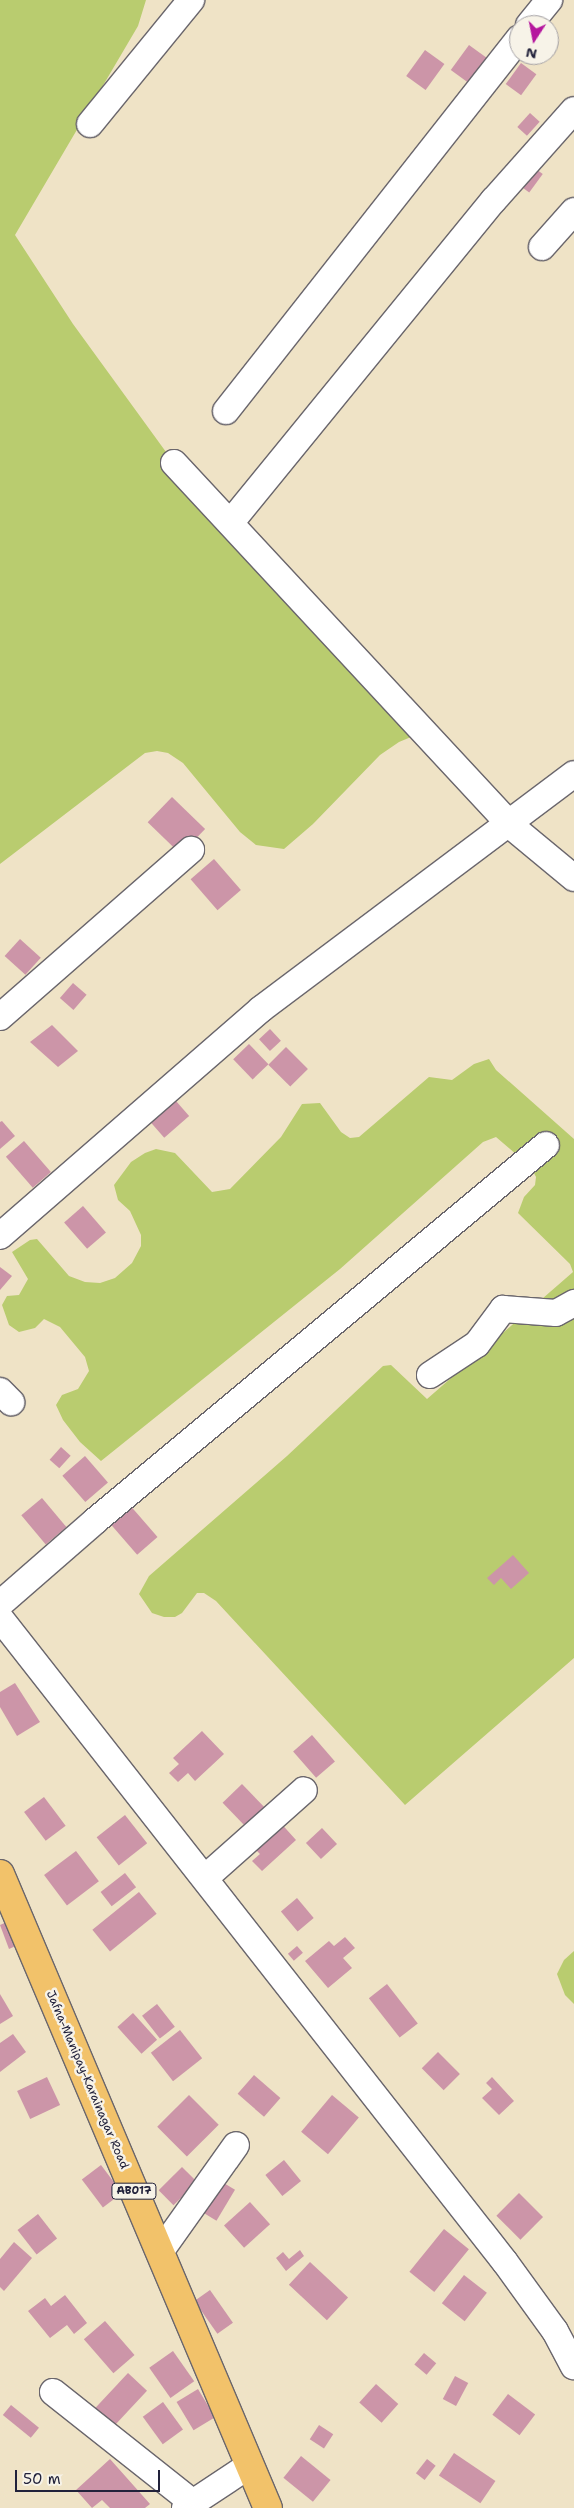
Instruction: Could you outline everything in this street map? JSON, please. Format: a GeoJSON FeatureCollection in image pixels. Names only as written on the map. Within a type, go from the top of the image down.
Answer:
{"type":"FeatureCollection","features":[{"type":"Feature","properties":{"kind":"main road","name":"Jafna-Manipay-Karainagar Road"},"geometry":{"type":"LineString","coordinates":[[0,1874],[268,2508]]}},
{"type":"Feature","properties":{"kind":"street"},"geometry":{"type":"LineString","coordinates":[[90,124],[191,0]]}},
{"type":"Feature","properties":{"kind":"street"},"geometry":{"type":"LineString","coordinates":[[537,15],[549,0]]}},
{"type":"Feature","properties":{"kind":"street"},"geometry":{"type":"LineString","coordinates":[[226,411],[509,51]]}},
{"type":"Feature","properties":{"kind":"street"},"geometry":{"type":"LineString","coordinates":[[231,522],[494,200],[574,110]]}},
{"type":"Feature","properties":{"kind":"street"},"geometry":{"type":"LineString","coordinates":[[542,247],[574,211]]}},
{"type":"Feature","properties":{"kind":"street"},"geometry":{"type":"LineString","coordinates":[[174,463],[231,522],[510,824],[574,878]]}},
{"type":"Feature","properties":{"kind":"street"},"geometry":{"type":"LineString","coordinates":[[0,1236],[261,1008],[510,824],[574,774]]}},
{"type":"Feature","properties":{"kind":"street"},"geometry":{"type":"LineString","coordinates":[[0,1017],[191,850]]}},
{"type":"Feature","properties":{"kind":"street"},"geometry":{"type":"LineString","coordinates":[[0,1604],[95,1521],[546,1145]]}},
{"type":"Feature","properties":{"kind":"street"},"geometry":{"type":"LineString","coordinates":[[430,1374],[477,1344],[503,1309],[556,1313],[574,1303]]}},
{"type":"Feature","properties":{"kind":"street"},"geometry":{"type":"LineString","coordinates":[[0,1618],[205,1878],[303,2008],[506,2262],[555,2331],[574,2366]]}},
{"type":"Feature","properties":{"kind":"street"},"geometry":{"type":"LineString","coordinates":[[205,1878],[304,1790]]}},
{"type":"Feature","properties":{"kind":"street"},"geometry":{"type":"LineString","coordinates":[[160,2252],[236,2145]]}},
{"type":"Feature","properties":{"kind":"street"},"geometry":{"type":"LineString","coordinates":[[53,2392],[189,2505],[250,2465]]}},
{"type":"Feature","properties":{"kind":"green space"},"geometry":{"type":"Polygon","coordinates":[[[0,0],[146,0],[138,26],[15,235],[73,324],[174,463],[423,732],[399,742],[380,755],[313,824],[284,849],[256,845],[240,832],[183,763],[168,753],[157,751],[145,753],[0,864],[0,0]]]}},
{"type":"Feature","properties":{"kind":"green space"},"geometry":{"type":"Polygon","coordinates":[[[489,1059],[496,1070],[574,1139],[574,1658],[405,1805],[216,1601],[204,1593],[197,1593],[182,1613],[175,1617],[164,1617],[152,1613],[139,1594],[149,1576],[287,1456],[383,1366],[391,1365],[427,1399],[573,1272],[570,1264],[518,1213],[524,1197],[535,1185],[536,1177],[531,1167],[496,1137],[483,1142],[340,1269],[101,1461],[80,1442],[63,1420],[56,1405],[62,1395],[78,1389],[89,1371],[85,1357],[60,1327],[44,1319],[35,1328],[19,1332],[9,1325],[2,1305],[7,1296],[19,1295],[28,1279],[12,1252],[30,1240],[37,1239],[69,1276],[85,1282],[100,1283],[115,1278],[132,1263],[141,1246],[141,1235],[130,1211],[118,1200],[114,1185],[131,1162],[145,1153],[156,1149],[175,1153],[212,1192],[230,1189],[281,1137],[302,1104],[320,1103],[341,1132],[350,1138],[359,1137],[429,1077],[452,1080],[474,1064],[489,1059]]]}},
{"type":"Feature","properties":{"kind":"green space"},"geometry":{"type":"Polygon","coordinates":[[[574,1951],[574,2004],[565,1995],[557,1974],[564,1960],[574,1951]]]}},
{"type":"Feature","properties":{"kind":"building"},"geometry":{"type":"Polygon","coordinates":[[[469,45],[490,60],[472,85],[451,70],[469,45]]]}},
{"type":"Feature","properties":{"kind":"building"},"geometry":{"type":"Polygon","coordinates":[[[425,50],[444,64],[426,90],[406,76],[425,50]]]}},
{"type":"Feature","properties":{"kind":"building"},"geometry":{"type":"Polygon","coordinates":[[[520,65],[524,65],[536,74],[521,95],[506,84],[520,65]]]}},
{"type":"Feature","properties":{"kind":"building"},"geometry":{"type":"Polygon","coordinates":[[[530,113],[540,122],[527,136],[517,127],[530,113]]]}},
{"type":"Feature","properties":{"kind":"building"},"geometry":{"type":"Polygon","coordinates":[[[529,164],[543,174],[529,193],[515,183],[529,164]]]}},
{"type":"Feature","properties":{"kind":"building"},"geometry":{"type":"Polygon","coordinates":[[[172,797],[205,829],[181,854],[148,822],[172,797]]]}},
{"type":"Feature","properties":{"kind":"building"},"geometry":{"type":"Polygon","coordinates":[[[214,859],[241,890],[218,910],[191,879],[214,859]]]}},
{"type":"Feature","properties":{"kind":"building"},"geometry":{"type":"Polygon","coordinates":[[[20,939],[41,958],[25,975],[5,956],[20,939]]]}},
{"type":"Feature","properties":{"kind":"building"},"geometry":{"type":"Polygon","coordinates":[[[73,983],[87,995],[73,1010],[60,998],[73,983]]]}},
{"type":"Feature","properties":{"kind":"building"},"geometry":{"type":"Polygon","coordinates":[[[52,1025],[78,1051],[58,1067],[30,1042],[52,1025]]]}},
{"type":"Feature","properties":{"kind":"building"},"geometry":{"type":"Polygon","coordinates":[[[270,1029],[281,1041],[270,1051],[259,1039],[270,1029]]]}},
{"type":"Feature","properties":{"kind":"building"},"geometry":{"type":"Polygon","coordinates":[[[249,1044],[268,1064],[253,1079],[233,1059],[249,1044]]]}},
{"type":"Feature","properties":{"kind":"building"},"geometry":{"type":"Polygon","coordinates":[[[286,1047],[308,1069],[290,1087],[268,1065],[286,1047]]]}},
{"type":"Feature","properties":{"kind":"building"},"geometry":{"type":"Polygon","coordinates":[[[176,1101],[189,1116],[164,1138],[151,1123],[176,1101]]]}},
{"type":"Feature","properties":{"kind":"building"},"geometry":{"type":"Polygon","coordinates":[[[2,1121],[15,1136],[0,1149],[0,1122],[2,1121]]]}},
{"type":"Feature","properties":{"kind":"building"},"geometry":{"type":"Polygon","coordinates":[[[24,1141],[51,1172],[33,1188],[6,1157],[24,1141]]]}},
{"type":"Feature","properties":{"kind":"building"},"geometry":{"type":"Polygon","coordinates":[[[83,1206],[106,1232],[87,1249],[64,1222],[83,1206]]]}},
{"type":"Feature","properties":{"kind":"building"},"geometry":{"type":"Polygon","coordinates":[[[0,1267],[12,1276],[0,1290],[0,1267]]]}},
{"type":"Feature","properties":{"kind":"building"},"geometry":{"type":"Polygon","coordinates":[[[61,1447],[71,1456],[59,1468],[50,1460],[61,1447]]]}},
{"type":"Feature","properties":{"kind":"building"},"geometry":{"type":"Polygon","coordinates":[[[85,1456],[108,1482],[85,1502],[62,1476],[85,1456]]]}},
{"type":"Feature","properties":{"kind":"building"},"geometry":{"type":"Polygon","coordinates":[[[42,1498],[66,1527],[46,1544],[21,1515],[42,1498]]]}},
{"type":"Feature","properties":{"kind":"building"},"geometry":{"type":"Polygon","coordinates":[[[128,1503],[158,1537],[137,1555],[108,1521],[128,1503]]]}},
{"type":"Feature","properties":{"kind":"building"},"geometry":{"type":"Polygon","coordinates":[[[513,1555],[529,1573],[511,1589],[501,1578],[494,1585],[487,1578],[513,1555]]]}},
{"type":"Feature","properties":{"kind":"building"},"geometry":{"type":"Polygon","coordinates":[[[15,1683],[40,1722],[17,1736],[0,1707],[0,1692],[15,1683]]]}},
{"type":"Feature","properties":{"kind":"building"},"geometry":{"type":"Polygon","coordinates":[[[202,1731],[224,1754],[195,1781],[188,1773],[178,1782],[169,1773],[179,1764],[173,1758],[202,1731]]]}},
{"type":"Feature","properties":{"kind":"building"},"geometry":{"type":"Polygon","coordinates":[[[312,1735],[335,1761],[316,1778],[293,1751],[312,1735]]]}},
{"type":"Feature","properties":{"kind":"building"},"geometry":{"type":"Polygon","coordinates":[[[242,1784],[264,1807],[245,1826],[223,1803],[242,1784]]]}},
{"type":"Feature","properties":{"kind":"building"},"geometry":{"type":"Polygon","coordinates":[[[44,1797],[66,1826],[46,1841],[24,1812],[44,1797]]]}},
{"type":"Feature","properties":{"kind":"building"},"geometry":{"type":"Polygon","coordinates":[[[125,1815],[147,1843],[119,1866],[97,1837],[125,1815]]]}},
{"type":"Feature","properties":{"kind":"building"},"geometry":{"type":"Polygon","coordinates":[[[278,1820],[296,1840],[262,1871],[252,1861],[260,1854],[251,1845],[278,1820]]]}},
{"type":"Feature","properties":{"kind":"building"},"geometry":{"type":"Polygon","coordinates":[[[322,1828],[337,1844],[321,1859],[306,1843],[322,1828]]]}},
{"type":"Feature","properties":{"kind":"building"},"geometry":{"type":"Polygon","coordinates":[[[76,1851],[99,1881],[67,1905],[44,1875],[76,1851]]]}},
{"type":"Feature","properties":{"kind":"building"},"geometry":{"type":"Polygon","coordinates":[[[125,1873],[136,1887],[112,1906],[101,1892],[125,1873]]]}},
{"type":"Feature","properties":{"kind":"building"},"geometry":{"type":"Polygon","coordinates":[[[139,1892],[157,1914],[110,1952],[92,1930],[139,1892]]]}},
{"type":"Feature","properties":{"kind":"building"},"geometry":{"type":"Polygon","coordinates":[[[297,1898],[314,1918],[298,1931],[281,1911],[297,1898]]]}},
{"type":"Feature","properties":{"kind":"building"},"geometry":{"type":"Polygon","coordinates":[[[9,1921],[20,1944],[9,1949],[0,1925],[9,1921]]]}},
{"type":"Feature","properties":{"kind":"building"},"geometry":{"type":"Polygon","coordinates":[[[345,1937],[355,1948],[343,1958],[352,1968],[328,1988],[305,1961],[329,1941],[334,1946],[345,1937]]]}},
{"type":"Feature","properties":{"kind":"building"},"geometry":{"type":"Polygon","coordinates":[[[297,1946],[303,1953],[294,1961],[288,1954],[297,1946]]]}},
{"type":"Feature","properties":{"kind":"building"},"geometry":{"type":"Polygon","coordinates":[[[387,1984],[418,2023],[400,2038],[369,1998],[387,1984]]]}},
{"type":"Feature","properties":{"kind":"building"},"geometry":{"type":"Polygon","coordinates":[[[0,1994],[13,2016],[0,2024],[0,1994]]]}},
{"type":"Feature","properties":{"kind":"building"},"geometry":{"type":"Polygon","coordinates":[[[157,2004],[175,2027],[160,2039],[142,2016],[157,2004]]]}},
{"type":"Feature","properties":{"kind":"building"},"geometry":{"type":"Polygon","coordinates":[[[133,2013],[157,2040],[141,2054],[117,2027],[133,2013]]]}},
{"type":"Feature","properties":{"kind":"building"},"geometry":{"type":"Polygon","coordinates":[[[180,2030],[202,2058],[173,2081],[151,2053],[180,2030]]]}},
{"type":"Feature","properties":{"kind":"building"},"geometry":{"type":"Polygon","coordinates":[[[13,2034],[26,2052],[0,2072],[0,2043],[13,2034]]]}},
{"type":"Feature","properties":{"kind":"building"},"geometry":{"type":"Polygon","coordinates":[[[438,2052],[460,2074],[444,2090],[422,2068],[438,2052]]]}},
{"type":"Feature","properties":{"kind":"building"},"geometry":{"type":"Polygon","coordinates":[[[254,2075],[280,2098],[264,2117],[238,2094],[254,2075]]]}},
{"type":"Feature","properties":{"kind":"building"},"geometry":{"type":"Polygon","coordinates":[[[47,2077],[60,2105],[30,2119],[17,2091],[47,2077]]]}},
{"type":"Feature","properties":{"kind":"building"},"geometry":{"type":"Polygon","coordinates":[[[492,2077],[514,2101],[499,2115],[482,2098],[492,2089],[486,2083],[492,2077]]]}},
{"type":"Feature","properties":{"kind":"building"},"geometry":{"type":"Polygon","coordinates":[[[189,2095],[219,2125],[187,2157],[157,2127],[189,2095]]]}},
{"type":"Feature","properties":{"kind":"building"},"geometry":{"type":"Polygon","coordinates":[[[332,2095],[359,2117],[328,2154],[301,2132],[332,2095]]]}},
{"type":"Feature","properties":{"kind":"building"},"geometry":{"type":"Polygon","coordinates":[[[284,2160],[301,2181],[282,2196],[265,2175],[284,2160]]]}},
{"type":"Feature","properties":{"kind":"building"},"geometry":{"type":"Polygon","coordinates":[[[101,2165],[122,2193],[103,2207],[82,2179],[101,2165]]]}},
{"type":"Feature","properties":{"kind":"building"},"geometry":{"type":"Polygon","coordinates":[[[182,2167],[197,2182],[174,2205],[159,2190],[182,2167]]]}},
{"type":"Feature","properties":{"kind":"building"},"geometry":{"type":"Polygon","coordinates":[[[217,2179],[235,2190],[216,2221],[198,2210],[217,2179]]]}},
{"type":"Feature","properties":{"kind":"building"},"geometry":{"type":"Polygon","coordinates":[[[519,2193],[543,2217],[520,2240],[496,2216],[519,2193]]]}},
{"type":"Feature","properties":{"kind":"building"},"geometry":{"type":"Polygon","coordinates":[[[250,2202],[270,2224],[244,2248],[224,2225],[250,2202]]]}},
{"type":"Feature","properties":{"kind":"building"},"geometry":{"type":"Polygon","coordinates":[[[38,2214],[57,2238],[37,2254],[18,2230],[38,2214]]]}},
{"type":"Feature","properties":{"kind":"building"},"geometry":{"type":"Polygon","coordinates":[[[444,2229],[469,2249],[434,2292],[409,2272],[444,2229]]]}},
{"type":"Feature","properties":{"kind":"building"},"geometry":{"type":"Polygon","coordinates":[[[14,2242],[32,2258],[4,2291],[0,2287],[0,2259],[14,2242]]]}},
{"type":"Feature","properties":{"kind":"building"},"geometry":{"type":"Polygon","coordinates":[[[300,2250],[304,2256],[286,2271],[276,2258],[283,2252],[289,2259],[300,2250]]]}},
{"type":"Feature","properties":{"kind":"building"},"geometry":{"type":"Polygon","coordinates":[[[310,2262],[348,2297],[327,2320],[289,2285],[310,2262]]]}},
{"type":"Feature","properties":{"kind":"building"},"geometry":{"type":"Polygon","coordinates":[[[464,2275],[487,2293],[465,2321],[442,2303],[464,2275]]]}},
{"type":"Feature","properties":{"kind":"building"},"geometry":{"type":"Polygon","coordinates":[[[210,2290],[233,2323],[217,2334],[194,2301],[210,2290]]]}},
{"type":"Feature","properties":{"kind":"building"},"geometry":{"type":"Polygon","coordinates":[[[65,2295],[87,2323],[74,2334],[67,2325],[50,2338],[28,2311],[45,2298],[51,2306],[65,2295]]]}},
{"type":"Feature","properties":{"kind":"building"},"geometry":{"type":"Polygon","coordinates":[[[105,2321],[135,2355],[113,2373],[84,2339],[105,2321]]]}},
{"type":"Feature","properties":{"kind":"building"},"geometry":{"type":"Polygon","coordinates":[[[173,2351],[194,2381],[170,2398],[149,2368],[173,2351]]]}},
{"type":"Feature","properties":{"kind":"building"},"geometry":{"type":"Polygon","coordinates":[[[424,2353],[436,2363],[427,2375],[414,2364],[424,2353]]]}},
{"type":"Feature","properties":{"kind":"building"},"geometry":{"type":"Polygon","coordinates":[[[128,2373],[147,2391],[113,2427],[94,2410],[128,2373]]]}},
{"type":"Feature","properties":{"kind":"building"},"geometry":{"type":"Polygon","coordinates":[[[455,2376],[468,2383],[456,2406],[443,2399],[455,2376]]]}},
{"type":"Feature","properties":{"kind":"building"},"geometry":{"type":"Polygon","coordinates":[[[376,2384],[398,2404],[382,2423],[359,2403],[376,2384]]]}},
{"type":"Feature","properties":{"kind":"building"},"geometry":{"type":"Polygon","coordinates":[[[198,2389],[215,2417],[194,2430],[177,2402],[198,2389]]]}},
{"type":"Feature","properties":{"kind":"building"},"geometry":{"type":"Polygon","coordinates":[[[508,2394],[535,2414],[520,2435],[492,2415],[508,2394]]]}},
{"type":"Feature","properties":{"kind":"building"},"geometry":{"type":"Polygon","coordinates":[[[163,2402],[183,2430],[163,2444],[143,2417],[163,2402]]]}},
{"type":"Feature","properties":{"kind":"building"},"geometry":{"type":"Polygon","coordinates":[[[11,2405],[39,2428],[31,2438],[3,2415],[11,2405]]]}},
{"type":"Feature","properties":{"kind":"building"},"geometry":{"type":"Polygon","coordinates":[[[319,2425],[333,2434],[324,2449],[310,2439],[319,2425]]]}},
{"type":"Feature","properties":{"kind":"building"},"geometry":{"type":"Polygon","coordinates":[[[454,2453],[495,2481],[480,2503],[439,2475],[454,2453]]]}},
{"type":"Feature","properties":{"kind":"building"},"geometry":{"type":"Polygon","coordinates":[[[301,2456],[331,2480],[313,2502],[283,2478],[301,2456]]]}},
{"type":"Feature","properties":{"kind":"building"},"geometry":{"type":"Polygon","coordinates":[[[110,2459],[150,2504],[145,2508],[110,2508],[102,2500],[92,2508],[76,2490],[110,2459]]]}},
{"type":"Feature","properties":{"kind":"building"},"geometry":{"type":"Polygon","coordinates":[[[427,2459],[436,2466],[425,2480],[416,2473],[427,2459]]]}}]}
